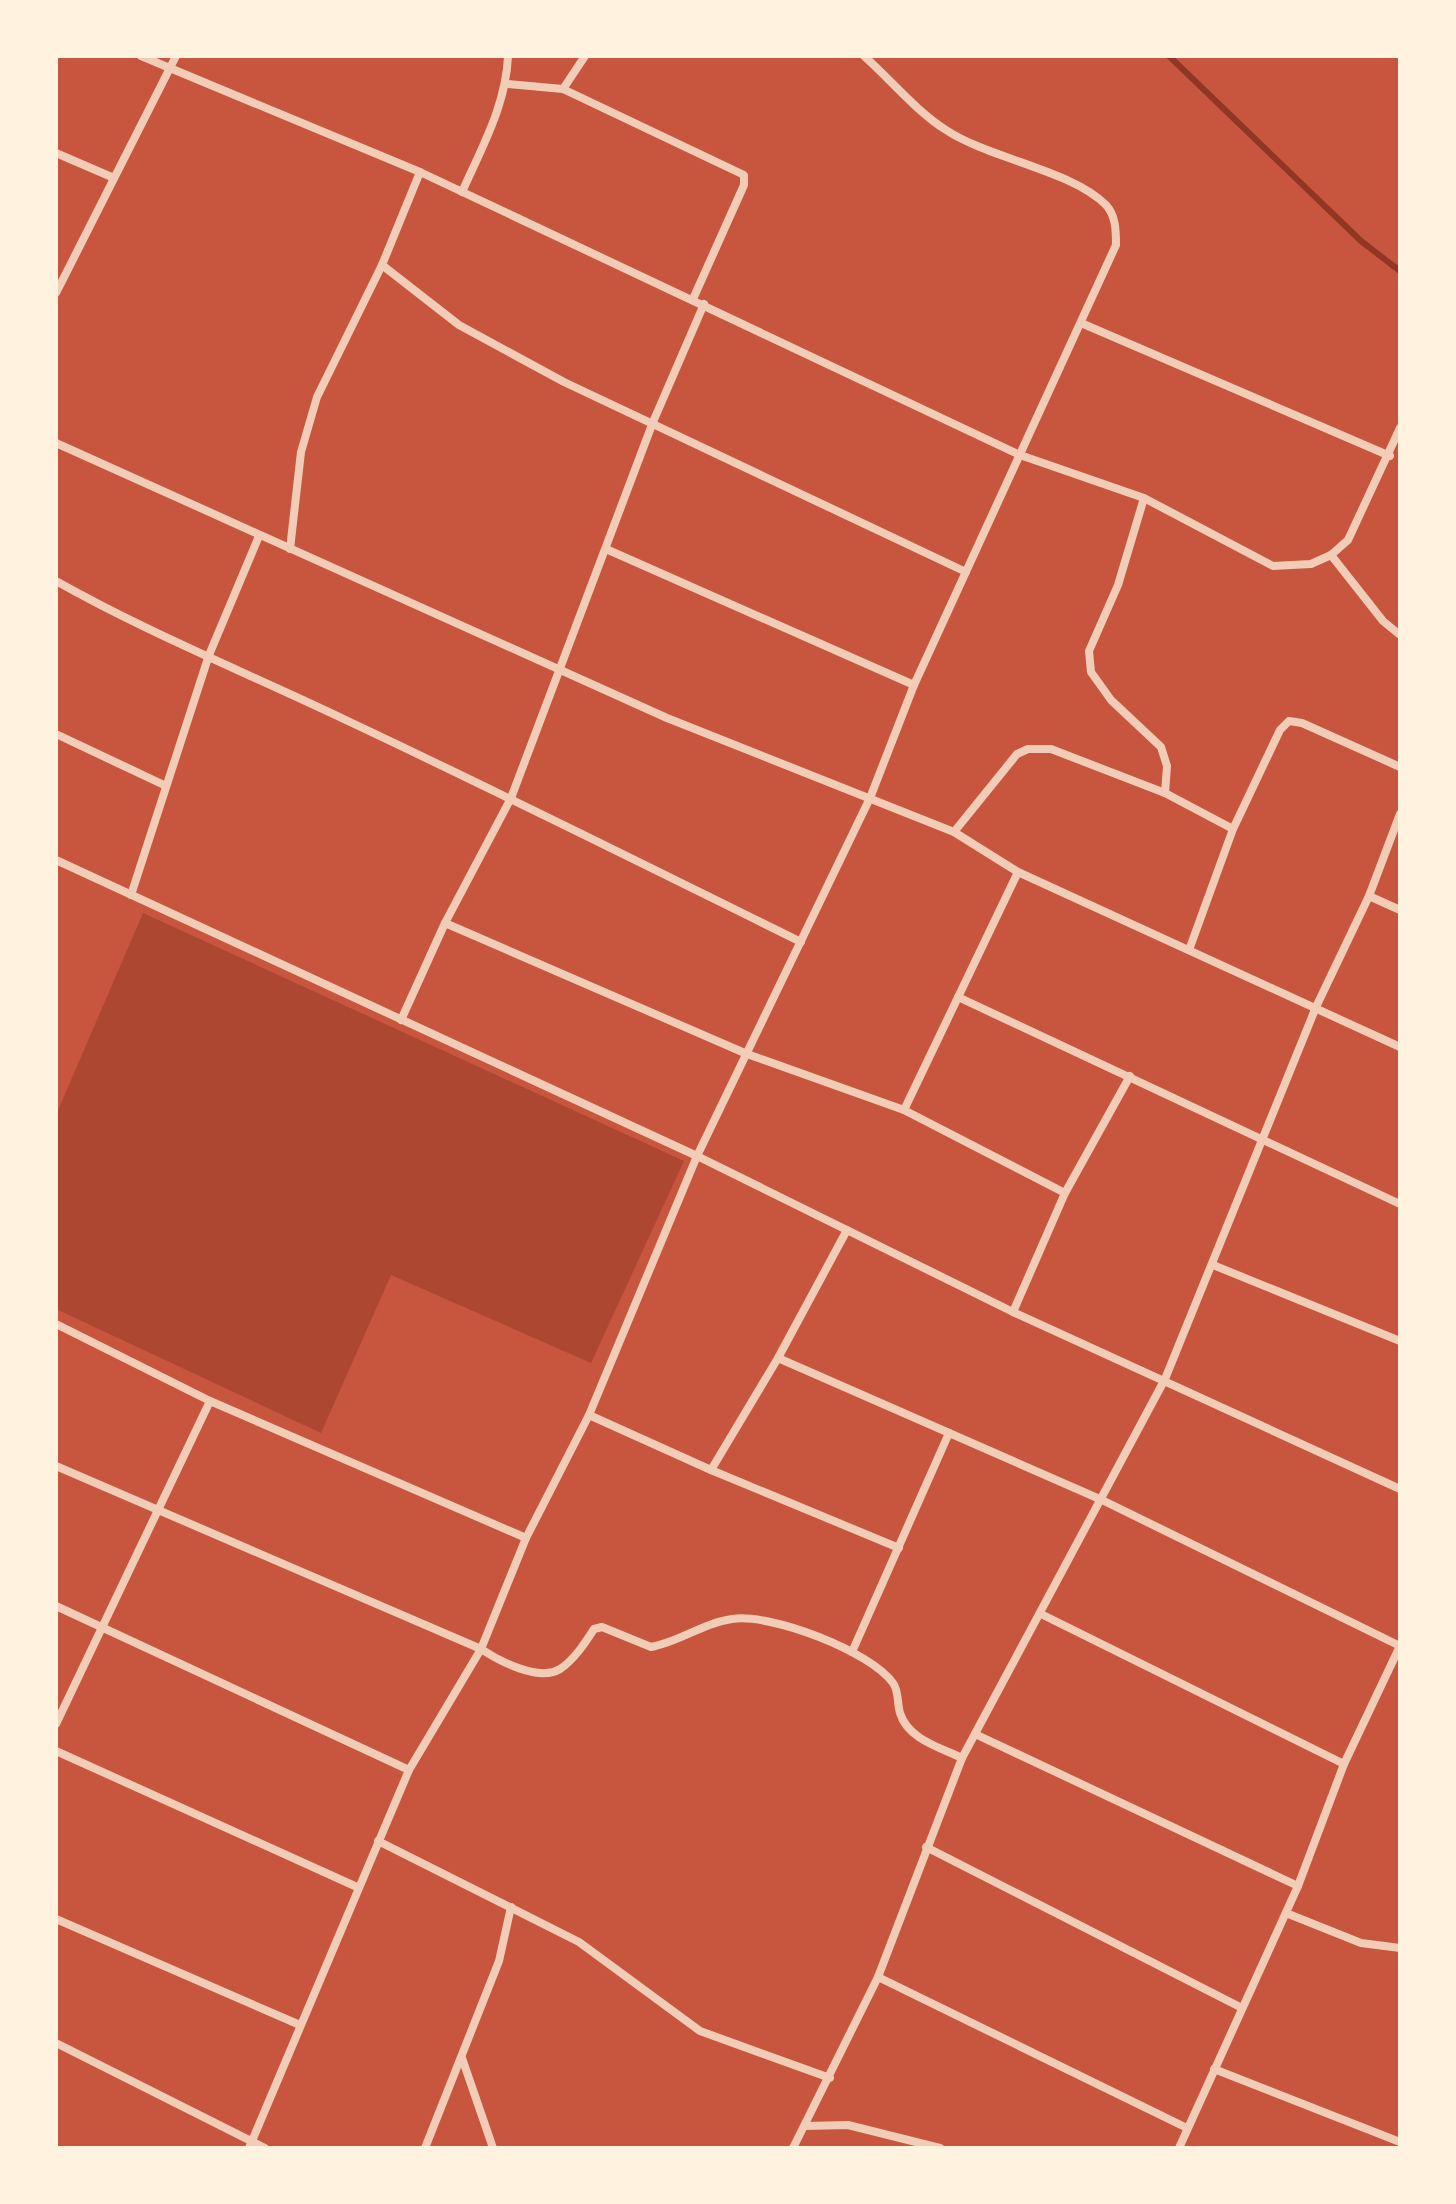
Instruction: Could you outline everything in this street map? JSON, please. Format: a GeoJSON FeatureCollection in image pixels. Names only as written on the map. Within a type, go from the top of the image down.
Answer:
{"type":"FeatureCollection","features":[{"type":"Feature","properties":{"kind":"street"},"geometry":{"type":"LineString","coordinates":[[141,56],[420,172],[1020,455],[1144,498],[1273,566],[1311,564],[1331,555],[1348,540],[1390,456],[1400,428]]}},
{"type":"Feature","properties":{"kind":"street"},"geometry":{"type":"LineString","coordinates":[[56,293],[176,56]]}},
{"type":"Feature","properties":{"kind":"street"},"geometry":{"type":"LineString","coordinates":[[462,192],[507,84],[508,56]]}},
{"type":"Feature","properties":{"kind":"street"},"geometry":{"type":"LineString","coordinates":[[563,89],[585,56]]}},
{"type":"Feature","properties":{"kind":"street"},"geometry":{"type":"LineString","coordinates":[[250,2145],[409,1770],[481,1649],[526,1538],[589,1415],[697,1156],[870,798],[914,685],[1116,245],[1116,223],[1107,206],[1081,188],[943,129],[864,56]]}},
{"type":"Feature","properties":{"kind":"street"},"geometry":{"type":"LineString","coordinates":[[507,84],[563,89],[744,175],[744,185],[693,299]]}},
{"type":"Feature","properties":{"kind":"street"},"geometry":{"type":"LineString","coordinates":[[56,153],[114,178]]}},
{"type":"Feature","properties":{"kind":"street"},"geometry":{"type":"LineString","coordinates":[[290,549],[301,452],[317,397],[382,265],[420,172]]}},
{"type":"Feature","properties":{"kind":"street"},"geometry":{"type":"LineString","coordinates":[[382,265],[459,325],[564,382],[966,572]]}},
{"type":"Feature","properties":{"kind":"street"},"geometry":{"type":"LineString","coordinates":[[401,1020],[445,923],[511,798],[653,422],[704,304]]}},
{"type":"Feature","properties":{"kind":"street"},"geometry":{"type":"LineString","coordinates":[[1081,323],[1390,456]]}},
{"type":"Feature","properties":{"kind":"street"},"geometry":{"type":"LineString","coordinates":[[56,443],[259,536],[562,668],[667,718],[954,832],[1018,872],[1400,1047]]}},
{"type":"Feature","properties":{"kind":"street"},"geometry":{"type":"LineString","coordinates":[[1144,498],[1118,585],[1089,651],[1091,672],[1111,700],[1161,747],[1167,766],[1165,793]]}},
{"type":"Feature","properties":{"kind":"street"},"geometry":{"type":"LineString","coordinates":[[131,895],[164,785],[209,655],[259,536]]}},
{"type":"Feature","properties":{"kind":"street"},"geometry":{"type":"LineString","coordinates":[[606,549],[914,685]]}},
{"type":"Feature","properties":{"kind":"street"},"geometry":{"type":"LineString","coordinates":[[1331,555],[1383,621],[1400,635]]}},
{"type":"Feature","properties":{"kind":"street"},"geometry":{"type":"LineString","coordinates":[[56,581],[127,621],[209,655],[511,798],[801,942]]}},
{"type":"Feature","properties":{"kind":"street"},"geometry":{"type":"LineString","coordinates":[[1189,950],[1233,829],[1280,730],[1289,721],[1302,723],[1400,767]]}},
{"type":"Feature","properties":{"kind":"street"},"geometry":{"type":"LineString","coordinates":[[56,734],[164,785]]}},
{"type":"Feature","properties":{"kind":"street"},"geometry":{"type":"LineString","coordinates":[[954,832],[1017,754],[1028,749],[1051,749],[1165,793],[1233,829]]}},
{"type":"Feature","properties":{"kind":"street"},"geometry":{"type":"LineString","coordinates":[[793,2148],[878,1977],[962,1758],[1165,1379],[1316,1007],[1369,896],[1400,814]]}},
{"type":"Feature","properties":{"kind":"street"},"geometry":{"type":"LineString","coordinates":[[56,860],[697,1156],[1013,1312],[1400,1489]]}},
{"type":"Feature","properties":{"kind":"street"},"geometry":{"type":"LineString","coordinates":[[904,1110],[1018,872]]}},
{"type":"Feature","properties":{"kind":"street"},"geometry":{"type":"LineString","coordinates":[[1369,896],[1400,910]]}},
{"type":"Feature","properties":{"kind":"street"},"geometry":{"type":"LineString","coordinates":[[445,923],[747,1054],[904,1110],[1065,1193]]}},
{"type":"Feature","properties":{"kind":"street"},"geometry":{"type":"LineString","coordinates":[[958,997],[1265,1138],[1400,1204]]}},
{"type":"Feature","properties":{"kind":"street"},"geometry":{"type":"LineString","coordinates":[[1013,1312],[1065,1193],[1130,1076]]}},
{"type":"Feature","properties":{"kind":"street"},"geometry":{"type":"LineString","coordinates":[[711,1470],[778,1358],[847,1230]]}},
{"type":"Feature","properties":{"kind":"street"},"geometry":{"type":"LineString","coordinates":[[1213,1265],[1400,1341]]}},
{"type":"Feature","properties":{"kind":"street"},"geometry":{"type":"LineString","coordinates":[[56,1324],[210,1401],[526,1538]]}},
{"type":"Feature","properties":{"kind":"street"},"geometry":{"type":"LineString","coordinates":[[778,1358],[1102,1500],[1400,1646],[1344,1764],[1298,1886],[1179,2148]]}},
{"type":"Feature","properties":{"kind":"street"},"geometry":{"type":"LineString","coordinates":[[56,1724],[210,1401]]}},
{"type":"Feature","properties":{"kind":"street"},"geometry":{"type":"LineString","coordinates":[[589,1415],[711,1470],[899,1548]]}},
{"type":"Feature","properties":{"kind":"street"},"geometry":{"type":"LineString","coordinates":[[852,1652],[949,1433]]}},
{"type":"Feature","properties":{"kind":"street"},"geometry":{"type":"LineString","coordinates":[[56,1466],[160,1508],[481,1649],[502,1663],[547,1673],[558,1671],[594,1629],[602,1627],[651,1647],[695,1628],[751,1618],[768,1620],[852,1652],[894,1684],[904,1724],[913,1734],[962,1758]]}},
{"type":"Feature","properties":{"kind":"street"},"geometry":{"type":"LineString","coordinates":[[56,1606],[103,1625],[409,1770]]}},
{"type":"Feature","properties":{"kind":"street"},"geometry":{"type":"LineString","coordinates":[[1041,1614],[1344,1764]]}},
{"type":"Feature","properties":{"kind":"street"},"geometry":{"type":"LineString","coordinates":[[975,1734],[1298,1886]]}},
{"type":"Feature","properties":{"kind":"street"},"geometry":{"type":"LineString","coordinates":[[56,1751],[357,1887]]}},
{"type":"Feature","properties":{"kind":"street"},"geometry":{"type":"LineString","coordinates":[[378,1841],[579,1942],[700,2031],[830,2078]]}},
{"type":"Feature","properties":{"kind":"street"},"geometry":{"type":"LineString","coordinates":[[926,1847],[1242,2008]]}},
{"type":"Feature","properties":{"kind":"street"},"geometry":{"type":"LineString","coordinates":[[425,2148],[499,1961],[511,1907]]}},
{"type":"Feature","properties":{"kind":"street"},"geometry":{"type":"LineString","coordinates":[[1286,1913],[1361,1943],[1400,1948]]}},
{"type":"Feature","properties":{"kind":"street"},"geometry":{"type":"LineString","coordinates":[[56,1919],[300,2025]]}},
{"type":"Feature","properties":{"kind":"street"},"geometry":{"type":"LineString","coordinates":[[878,1977],[1187,2128]]}},
{"type":"Feature","properties":{"kind":"street"},"geometry":{"type":"LineString","coordinates":[[56,2043],[250,2145],[265,2148]]}},
{"type":"Feature","properties":{"kind":"street"},"geometry":{"type":"LineString","coordinates":[[462,2057],[493,2148]]}},
{"type":"Feature","properties":{"kind":"street"},"geometry":{"type":"LineString","coordinates":[[1214,2069],[1400,2142]]}},
{"type":"Feature","properties":{"kind":"street"},"geometry":{"type":"LineString","coordinates":[[805,2126],[848,2125],[940,2148]]}},
{"type":"Feature","properties":{"kind":"shaded area"},"geometry":{"type":"Polygon","coordinates":[[[143,913],[684,1161],[591,1363],[391,1275],[321,1433],[56,1309],[56,1115],[143,913]]]}},
{"type":"Feature","properties":{"kind":"waterway"},"geometry":{"type":"LineString","coordinates":[[1169,56],[1361,241],[1400,271]]}}]}
